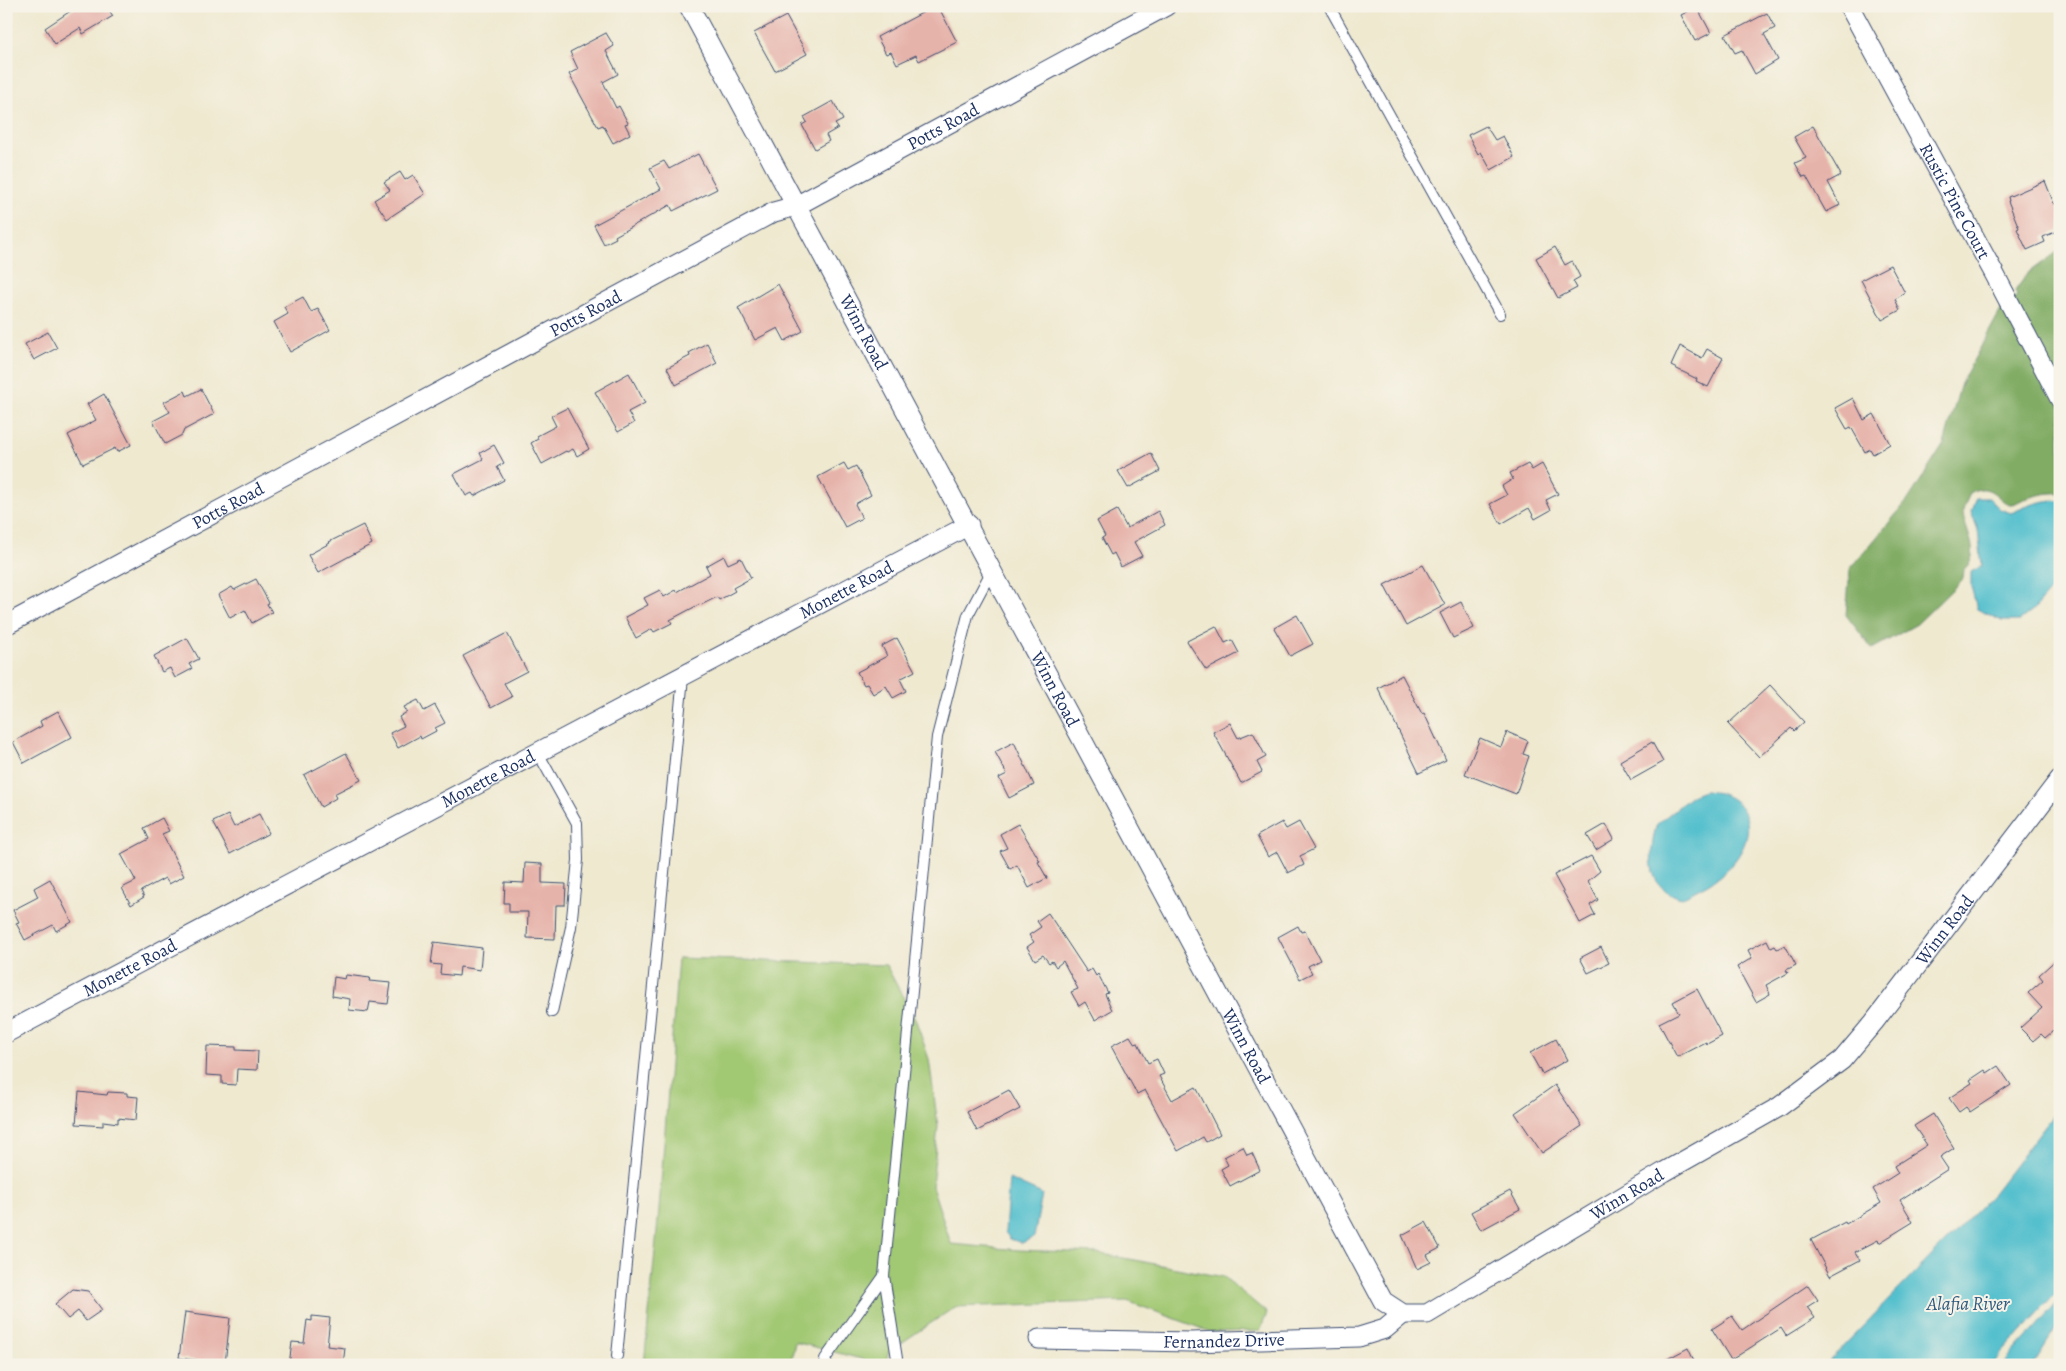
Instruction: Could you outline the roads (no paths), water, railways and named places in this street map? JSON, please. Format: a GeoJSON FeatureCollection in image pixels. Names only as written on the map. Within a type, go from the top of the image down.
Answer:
{"type":"FeatureCollection","features":[{"type":"Feature","properties":{"kind":"street","name":"Winn Road"},"geometry":{"type":"LineString","coordinates":[[690,6],[1383,1301],[1402,1314],[1427,1314],[1664,1172],[1779,1107],[1842,1060],[1874,1022],[2060,779]]}},
{"type":"Feature","properties":{"kind":"street","name":"Potts Road"},"geometry":{"type":"LineString","coordinates":[[6,625],[774,212],[796,206],[1022,86],[1166,6]]}},
{"type":"Feature","properties":{"kind":"street","name":"Rustic Pine Court"},"geometry":{"type":"LineString","coordinates":[[1849,6],[2060,399]]}},
{"type":"Feature","properties":{"kind":"street","name":"Monette Road"},"geometry":{"type":"LineString","coordinates":[[6,1033],[969,525]]}},
{"type":"Feature","properties":{"kind":"street","name":"Fernandez Drive"},"geometry":{"type":"LineString","coordinates":[[1039,1339],[1190,1342],[1359,1337],[1385,1329],[1402,1314]]}},
{"type":"Feature","properties":{"kind":"lane"},"geometry":{"type":"LineString","coordinates":[[1330,6],[1500,314]]}},
{"type":"Feature","properties":{"kind":"lane"},"geometry":{"type":"LineString","coordinates":[[898,1365],[884,1276],[937,737],[968,615],[992,569]]}},
{"type":"Feature","properties":{"kind":"lane"},"geometry":{"type":"LineString","coordinates":[[617,1356],[683,677]]}},
{"type":"Feature","properties":{"kind":"lane"},"geometry":{"type":"LineString","coordinates":[[538,753],[577,823],[578,860],[572,927],[552,1012]]}},
{"type":"Feature","properties":{"kind":"lane"},"geometry":{"type":"LineString","coordinates":[[827,1365],[825,1359],[884,1276]]}},
{"type":"Feature","properties":{"kind":"water"},"geometry":{"type":"Polygon","coordinates":[[[1976,498],[1989,498],[2000,509],[2011,513],[2041,502],[2060,501],[2060,579],[2035,608],[2019,621],[2002,621],[1977,609],[1971,586],[1971,572],[1982,566],[1978,530],[1971,511],[1976,498]]]}},
{"type":"Feature","properties":{"kind":"water"},"geometry":{"type":"Polygon","coordinates":[[[1704,791],[1720,793],[1732,799],[1740,807],[1746,816],[1748,827],[1746,839],[1741,852],[1727,870],[1708,884],[1681,898],[1672,895],[1660,885],[1653,873],[1651,857],[1654,833],[1657,824],[1693,795],[1704,791]]]}},
{"type":"Feature","properties":{"kind":"water","name":"Alafia River"},"geometry":{"type":"Polygon","coordinates":[[[2060,1106],[2060,1289],[1991,1365],[1825,1365],[1994,1192],[2060,1106]]]}},
{"type":"Feature","properties":{"kind":"water"},"geometry":{"type":"Polygon","coordinates":[[[1009,1179],[1042,1194],[1034,1237],[1022,1243],[1010,1239],[1005,1232],[1009,1179]]]}},
{"type":"Feature","properties":{"kind":"water"},"geometry":{"type":"Polygon","coordinates":[[[2060,1300],[2060,1322],[2033,1365],[2002,1365],[2060,1300]]]}}]}
